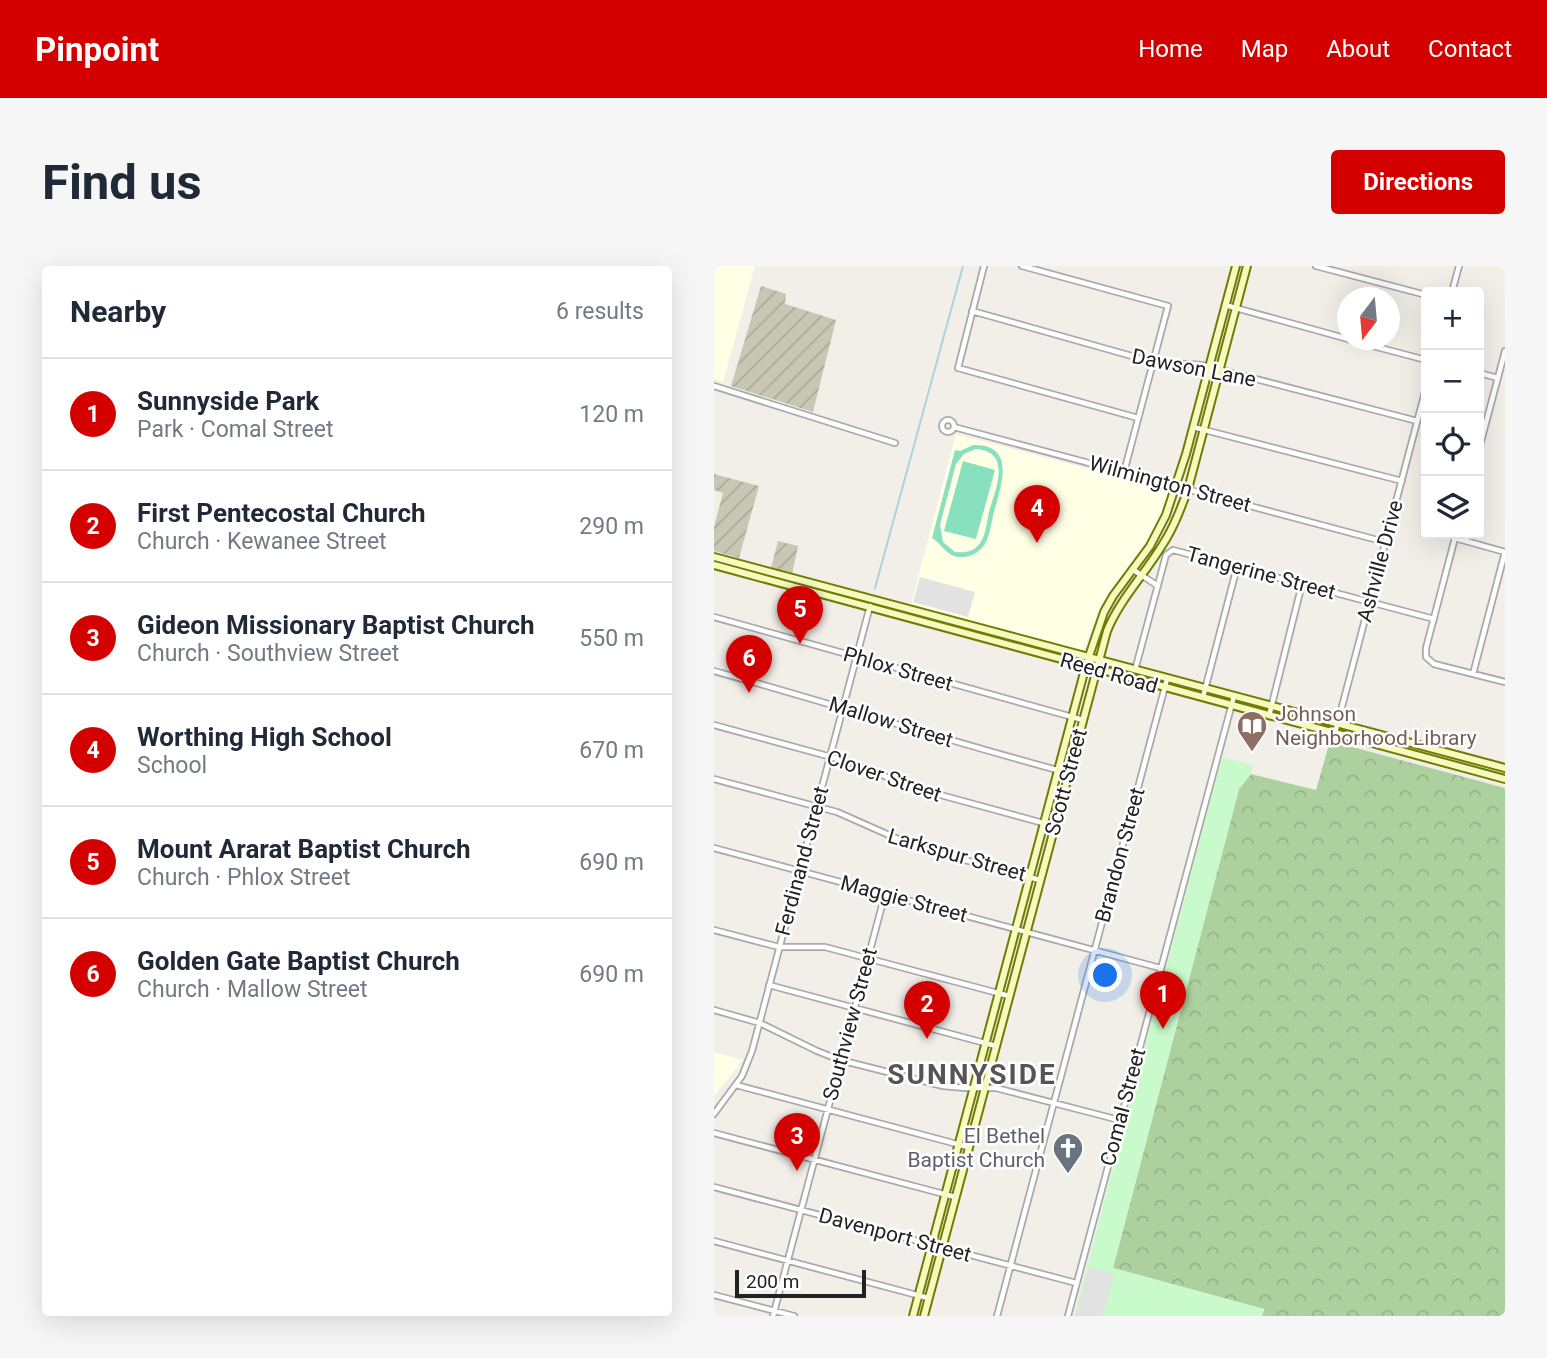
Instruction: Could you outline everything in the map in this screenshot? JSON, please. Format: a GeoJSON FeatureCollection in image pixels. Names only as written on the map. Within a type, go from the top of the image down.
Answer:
{"type":"FeatureCollection","features":[{"type":"Feature","properties":{"kind":"main road","name":"Scott Street"},"geometry":{"type":"LineString","coordinates":[[913,1316],[1087,662],[1104,612],[1153,540],[1177,486],[1236,266]]}},
{"type":"Feature","properties":{"kind":"main road","name":"Scott Street"},"geometry":{"type":"LineString","coordinates":[[923,1316],[1097,664],[1114,612],[1163,545],[1188,489],[1247,266]]}},
{"type":"Feature","properties":{"kind":"main road","name":"Reed Road"},"geometry":{"type":"LineString","coordinates":[[714,557],[766,575],[1087,662],[1135,670],[1505,768]]}},
{"type":"Feature","properties":{"kind":"main road","name":"Reed Road"},"geometry":{"type":"LineString","coordinates":[[714,565],[766,575]]}},
{"type":"Feature","properties":{"kind":"main road","name":"Reed Road"},"geometry":{"type":"LineString","coordinates":[[1097,664],[1164,688],[1505,779]]}},
{"type":"Feature","properties":{"kind":"main road"},"geometry":{"type":"LineString","coordinates":[[1386,748],[1389,737]]}},
{"type":"Feature","properties":{"kind":"main road"},"geometry":{"type":"LineString","coordinates":[[1437,761],[1440,751]]}},
{"type":"Feature","properties":{"kind":"main road"},"geometry":{"type":"LineString","coordinates":[[1489,775],[1492,765]]}},
{"type":"Feature","properties":{"kind":"street"},"geometry":{"type":"LineString","coordinates":[[984,266],[958,368],[1138,418]]}},
{"type":"Feature","properties":{"kind":"street"},"geometry":{"type":"LineString","coordinates":[[1022,266],[1168,306],[1124,472]]}},
{"type":"Feature","properties":{"kind":"street"},"geometry":{"type":"LineString","coordinates":[[1317,266],[1421,294]]}},
{"type":"Feature","properties":{"kind":"street"},"geometry":{"type":"LineString","coordinates":[[1453,287],[1458,266]]}},
{"type":"Feature","properties":{"kind":"street"},"geometry":{"type":"LineString","coordinates":[[1225,305],[1337,336]]}},
{"type":"Feature","properties":{"kind":"street","name":"Dawson Lane"},"geometry":{"type":"LineString","coordinates":[[972,311],[1153,362],[1194,363],[1417,421]]}},
{"type":"Feature","properties":{"kind":"street"},"geometry":{"type":"LineString","coordinates":[[1389,350],[1421,359]]}},
{"type":"Feature","properties":{"kind":"street"},"geometry":{"type":"LineString","coordinates":[[1484,429],[1505,351]]}},
{"type":"Feature","properties":{"kind":"street"},"geometry":{"type":"LineString","coordinates":[[1484,374],[1497,378]]}},
{"type":"Feature","properties":{"kind":"street"},"geometry":{"type":"LineString","coordinates":[[714,386],[895,443]]}},
{"type":"Feature","properties":{"kind":"street","name":"Ashville Drive"},"geometry":{"type":"LineString","coordinates":[[1335,734],[1421,406]]}},
{"type":"Feature","properties":{"kind":"street","name":"Wilmington Street"},"geometry":{"type":"LineString","coordinates":[[954,427],[1385,542]]}},
{"type":"Feature","properties":{"kind":"street"},"geometry":{"type":"LineString","coordinates":[[1193,427],[1402,481]]}},
{"type":"Feature","properties":{"kind":"street"},"geometry":{"type":"LineString","coordinates":[[1455,539],[1426,653],[1434,664],[1505,682]]}},
{"type":"Feature","properties":{"kind":"street"},"geometry":{"type":"LineString","coordinates":[[1465,539],[1505,552],[1473,674]]}},
{"type":"Feature","properties":{"kind":"street","name":"Tangerine Street"},"geometry":{"type":"LineString","coordinates":[[1158,586],[1166,555],[1176,550],[1434,619]]}},
{"type":"Feature","properties":{"kind":"street"},"geometry":{"type":"LineString","coordinates":[[1203,698],[1237,567]]}},
{"type":"Feature","properties":{"kind":"street"},"geometry":{"type":"LineString","coordinates":[[1132,569],[1158,586],[1135,670]]}},
{"type":"Feature","properties":{"kind":"street"},"geometry":{"type":"LineString","coordinates":[[1269,716],[1302,584]]}},
{"type":"Feature","properties":{"kind":"street","name":"Ferdinand Street"},"geometry":{"type":"LineString","coordinates":[[714,1114],[749,1061],[871,603]]}},
{"type":"Feature","properties":{"kind":"street","name":"Phlox Street"},"geometry":{"type":"LineString","coordinates":[[714,617],[1083,720]]}},
{"type":"Feature","properties":{"kind":"street","name":"Mallow Street"},"geometry":{"type":"LineString","coordinates":[[714,671],[1068,773]]}},
{"type":"Feature","properties":{"kind":"street","name":"Brandon Street"},"geometry":{"type":"LineString","coordinates":[[996,1316],[1167,679]]}},
{"type":"Feature","properties":{"kind":"street","name":"Comal Street"},"geometry":{"type":"LineString","coordinates":[[1068,1316],[1234,696]]}},
{"type":"Feature","properties":{"kind":"street","name":"Clover Street"},"geometry":{"type":"LineString","coordinates":[[714,725],[830,756],[915,788],[1054,826]]}},
{"type":"Feature","properties":{"kind":"street","name":"Larkspur Street"},"geometry":{"type":"LineString","coordinates":[[714,779],[837,813],[916,847],[1040,880]]}},
{"type":"Feature","properties":{"kind":"street","name":"Maggie Street"},"geometry":{"type":"LineString","coordinates":[[714,848],[1160,968]]}},
{"type":"Feature","properties":{"kind":"street","name":"Southview Street"},"geometry":{"type":"LineString","coordinates":[[774,1314],[885,894]]}},
{"type":"Feature","properties":{"kind":"street"},"geometry":{"type":"LineString","coordinates":[[714,930],[779,947],[825,947],[1009,996]]}},
{"type":"Feature","properties":{"kind":"street"},"geometry":{"type":"LineString","coordinates":[[769,985],[996,1046]]}},
{"type":"Feature","properties":{"kind":"street"},"geometry":{"type":"LineString","coordinates":[[714,1010],[760,1023],[840,1060],[930,1083],[996,1088],[1119,1120]]}},
{"type":"Feature","properties":{"kind":"street"},"geometry":{"type":"LineString","coordinates":[[736,1084],[968,1147]]}},
{"type":"Feature","properties":{"kind":"street"},"geometry":{"type":"LineString","coordinates":[[714,1133],[955,1198]]}},
{"type":"Feature","properties":{"kind":"street","name":"Davenport Street"},"geometry":{"type":"LineString","coordinates":[[714,1187],[1076,1283]]}},
{"type":"Feature","properties":{"kind":"street"},"geometry":{"type":"LineString","coordinates":[[714,1241],[928,1298]]}},
{"type":"Feature","properties":{"kind":"street"},"geometry":{"type":"LineString","coordinates":[[714,1295],[774,1314],[793,1316]]}},
{"type":"Feature","properties":{"kind":"shaded area"},"geometry":{"type":"Polygon","coordinates":[[[714,266],[755,266],[723,382],[714,379],[714,266]]]}},
{"type":"Feature","properties":{"kind":"shaded area"},"geometry":{"type":"Polygon","coordinates":[[[761,286],[786,294],[785,304],[836,320],[813,412],[731,386],[761,286]]]}},
{"type":"Feature","properties":{"kind":"shaded area"},"geometry":{"type":"Polygon","coordinates":[[[956,434],[1168,490],[1170,494],[1163,514],[1100,608],[1083,651],[911,604],[956,434]]]}},
{"type":"Feature","properties":{"kind":"shaded area"},"geometry":{"type":"Polygon","coordinates":[[[714,474],[759,486],[739,558],[714,551],[714,527],[723,493],[714,490],[714,474]]]}},
{"type":"Feature","properties":{"kind":"shaded area"},"geometry":{"type":"Polygon","coordinates":[[[778,541],[798,546],[792,574],[771,568],[778,541]]]}},
{"type":"Feature","properties":{"kind":"shaded area"},"geometry":{"type":"Polygon","coordinates":[[[920,577],[975,592],[968,617],[913,602],[920,577]]]}},
{"type":"Feature","properties":{"kind":"shaded area"},"geometry":{"type":"Polygon","coordinates":[[[714,1052],[743,1060],[714,1096],[714,1052]]]}},
{"type":"Feature","properties":{"kind":"shaded area"},"geometry":{"type":"Polygon","coordinates":[[[1089,1267],[1114,1274],[1103,1316],[1075,1316],[1089,1267]]]}},
{"type":"Feature","properties":{"kind":"green space"},"geometry":{"type":"Polygon","coordinates":[[[973,445],[987,447],[996,451],[1003,468],[987,540],[978,552],[957,557],[932,538],[955,450],[960,451],[973,445]],[[976,449],[964,454],[956,464],[940,525],[943,542],[955,552],[966,552],[978,546],[985,532],[999,473],[994,457],[976,449]]]}},
{"type":"Feature","properties":{"kind":"green space"},"geometry":{"type":"Polygon","coordinates":[[[963,461],[995,470],[976,539],[944,531],[963,461]]]}},
{"type":"Feature","properties":{"kind":"green space"},"geometry":{"type":"Polygon","coordinates":[[[1330,741],[1505,788],[1505,1316],[1262,1316],[1264,1309],[1113,1268],[1239,789],[1251,774],[1316,790],[1330,741]]]}},
{"type":"Feature","properties":{"kind":"green space"},"geometry":{"type":"Polygon","coordinates":[[[1222,757],[1253,765],[1251,774],[1239,789],[1113,1268],[1264,1309],[1262,1316],[1074,1316],[1222,757]]]}},
{"type":"Feature","properties":{"kind":"waterway"},"geometry":{"type":"LineString","coordinates":[[875,588],[963,266]]}},
{"type":"Feature","properties":{"kind":"place","name":"Worthing High School"},"geometry":{"type":"Point","coordinates":[1037,543]}},
{"type":"Feature","properties":{"kind":"place","name":"Mount Ararat Baptist Church"},"geometry":{"type":"Point","coordinates":[800,644]}},
{"type":"Feature","properties":{"kind":"place","name":"Golden Gate Baptist Church"},"geometry":{"type":"Point","coordinates":[749,693]}},
{"type":"Feature","properties":{"kind":"place","name":"Johnson Neighborhood Library"},"geometry":{"type":"Point","coordinates":[1252,753]}},
{"type":"Feature","properties":{"kind":"place","name":"Sunnyside Park"},"geometry":{"type":"Point","coordinates":[1163,1029]}},
{"type":"Feature","properties":{"kind":"place","name":"First Pentecostal Church"},"geometry":{"type":"Point","coordinates":[927,1039]}},
{"type":"Feature","properties":{"kind":"place","name":"Gideon Missionary Baptist Church"},"geometry":{"type":"Point","coordinates":[797,1171]}},
{"type":"Feature","properties":{"kind":"place","name":"El Bethel Baptist Church"},"geometry":{"type":"Point","coordinates":[1068,1175]}},
{"type":"Feature","properties":{"kind":"district","name":"SUNNYSIDE"},"geometry":{"type":"Point","coordinates":[972,1074]}}]}
